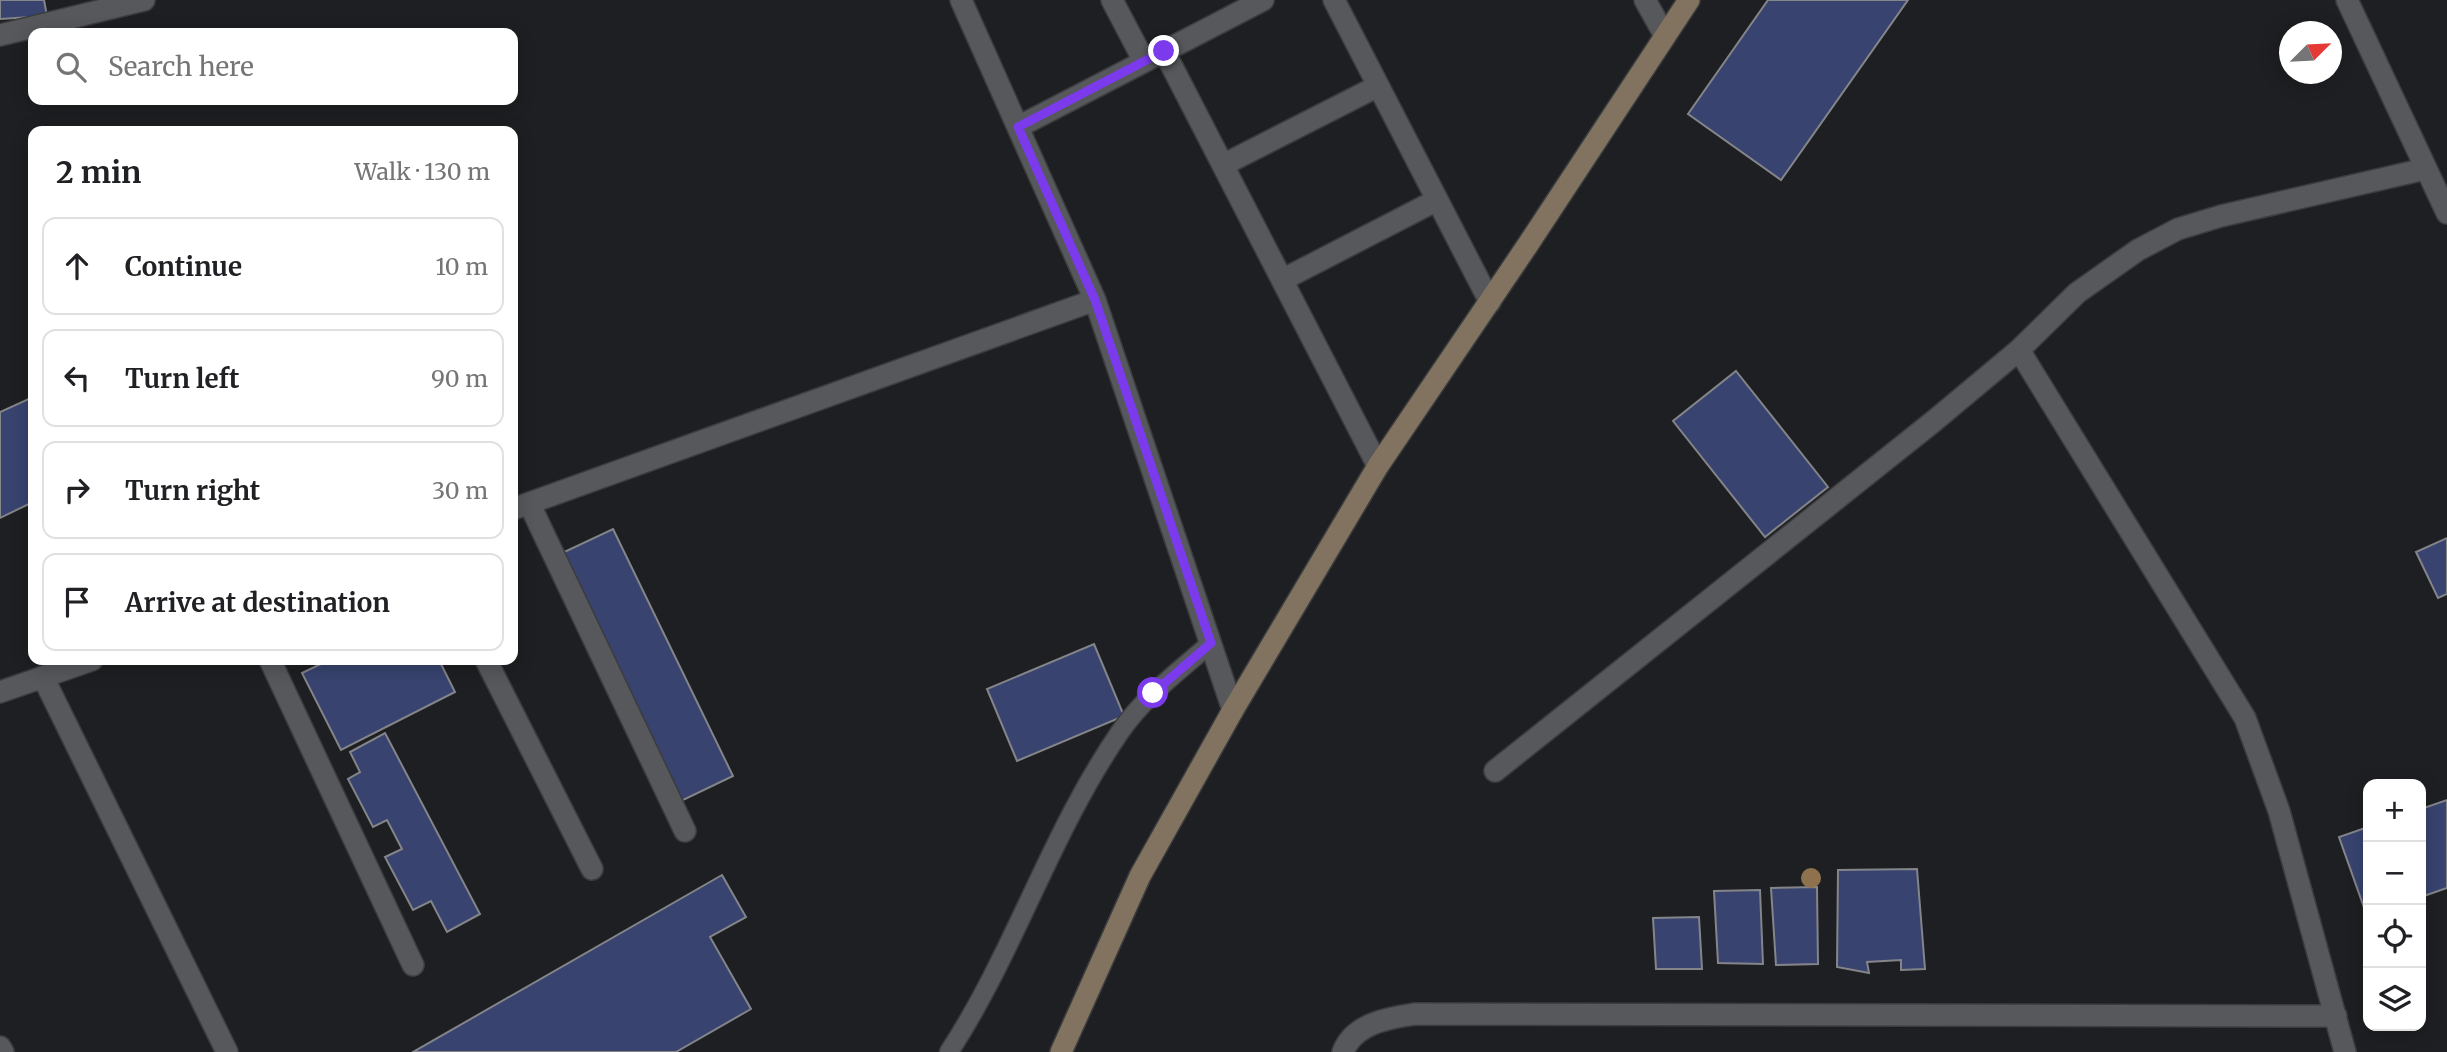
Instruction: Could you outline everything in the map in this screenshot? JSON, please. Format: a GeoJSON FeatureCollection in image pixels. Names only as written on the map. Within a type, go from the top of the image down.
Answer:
{"type":"FeatureCollection","features":[{"type":"Feature","properties":{"kind":"street"},"geometry":{"type":"LineString","coordinates":[[29,28],[144,0]]}},
{"type":"Feature","properties":{"kind":"street"},"geometry":{"type":"LineString","coordinates":[[961,0],[1095,300],[1233,710]]}},
{"type":"Feature","properties":{"kind":"street"},"geometry":{"type":"LineString","coordinates":[[1112,0],[1144,61]]}},
{"type":"Feature","properties":{"kind":"street"},"geometry":{"type":"LineString","coordinates":[[1018,127],[1164,51],[1222,9],[1263,0]]}},
{"type":"Feature","properties":{"kind":"street"},"geometry":{"type":"LineString","coordinates":[[1334,0],[1490,302]]}},
{"type":"Feature","properties":{"kind":"street"},"geometry":{"type":"LineString","coordinates":[[1645,0],[1665,36]]}},
{"type":"Feature","properties":{"kind":"street"},"geometry":{"type":"LineString","coordinates":[[1061,1052],[1140,876],[1233,710],[1378,467],[1689,0]]}},
{"type":"Feature","properties":{"kind":"street"},"geometry":{"type":"LineString","coordinates":[[2347,0],[2447,212]]}},
{"type":"Feature","properties":{"kind":"street"},"geometry":{"type":"LineString","coordinates":[[0,35],[28,28]]}},
{"type":"Feature","properties":{"kind":"street"},"geometry":{"type":"LineString","coordinates":[[1164,51],[1378,467]]}},
{"type":"Feature","properties":{"kind":"street"},"geometry":{"type":"LineString","coordinates":[[1223,165],[1378,86]]}},
{"type":"Feature","properties":{"kind":"street"},"geometry":{"type":"LineString","coordinates":[[1495,771],[1934,421],[2019,350],[2077,293],[2138,250],[2178,229],[2221,216],[2425,169]]}},
{"type":"Feature","properties":{"kind":"street"},"geometry":{"type":"LineString","coordinates":[[1282,280],[1437,200]]}},
{"type":"Feature","properties":{"kind":"street"},"geometry":{"type":"LineString","coordinates":[[685,831],[521,506],[1095,300]]}},
{"type":"Feature","properties":{"kind":"street"},"geometry":{"type":"LineString","coordinates":[[2019,350],[2245,718],[2279,811],[2345,1052]]}},
{"type":"Feature","properties":{"kind":"street"},"geometry":{"type":"LineString","coordinates":[[0,692],[78,665]]}},
{"type":"Feature","properties":{"kind":"street"},"geometry":{"type":"LineString","coordinates":[[273,665],[413,965]]}},
{"type":"Feature","properties":{"kind":"street"},"geometry":{"type":"LineString","coordinates":[[489,665],[593,869]]}},
{"type":"Feature","properties":{"kind":"street"},"geometry":{"type":"LineString","coordinates":[[43,677],[227,1052]]}},
{"type":"Feature","properties":{"kind":"street"},"geometry":{"type":"LineString","coordinates":[[1343,1052],[1347,1042],[1378,1020],[1415,1014],[2336,1016]]}},
{"type":"Feature","properties":{"kind":"street"},"geometry":{"type":"LineString","coordinates":[[0,1047],[2,1052]]}},
{"type":"Feature","properties":{"kind":"lane"},"geometry":{"type":"LineString","coordinates":[[949,1052],[991,975],[1067,821],[1120,732],[1153,693],[1211,643]]}},
{"type":"Feature","properties":{"kind":"building"},"geometry":{"type":"Polygon","coordinates":[[[0,0],[44,0],[47,16],[0,19],[0,0]]]}},
{"type":"Feature","properties":{"kind":"building"},"geometry":{"type":"Polygon","coordinates":[[[1768,0],[1908,0],[1781,180],[1688,114],[1768,0]]]}},
{"type":"Feature","properties":{"kind":"building"},"geometry":{"type":"Polygon","coordinates":[[[1736,371],[1828,487],[1765,537],[1673,421],[1736,371]]]}},
{"type":"Feature","properties":{"kind":"building"},"geometry":{"type":"Polygon","coordinates":[[[28,399],[28,504],[0,518],[0,412],[28,399]]]}},
{"type":"Feature","properties":{"kind":"building"},"geometry":{"type":"Polygon","coordinates":[[[613,529],[733,776],[679,802],[560,554],[613,529]]]}},
{"type":"Feature","properties":{"kind":"building"},"geometry":{"type":"Polygon","coordinates":[[[2447,538],[2447,594],[2438,598],[2416,552],[2447,538]]]}},
{"type":"Feature","properties":{"kind":"building"},"geometry":{"type":"Polygon","coordinates":[[[1094,644],[1124,716],[1017,761],[987,689],[1094,644]]]}},
{"type":"Feature","properties":{"kind":"building"},"geometry":{"type":"Polygon","coordinates":[[[319,665],[442,665],[455,692],[341,750],[302,673],[319,665]]]}},
{"type":"Feature","properties":{"kind":"building"},"geometry":{"type":"Polygon","coordinates":[[[385,733],[480,914],[447,932],[431,901],[413,910],[385,857],[402,849],[387,820],[373,827],[348,779],[360,772],[350,752],[385,733]]]}},
{"type":"Feature","properties":{"kind":"building"},"geometry":{"type":"Polygon","coordinates":[[[2447,800],[2447,888],[2426,895],[2426,842],[2426,807],[2447,800]]]}},
{"type":"Feature","properties":{"kind":"building"},"geometry":{"type":"Polygon","coordinates":[[[2363,829],[2363,905],[2339,837],[2363,829]]]}},
{"type":"Feature","properties":{"kind":"building"},"geometry":{"type":"Polygon","coordinates":[[[1917,869],[1925,969],[1901,970],[1901,960],[1867,962],[1869,973],[1837,967],[1838,870],[1917,869]]]}},
{"type":"Feature","properties":{"kind":"building"},"geometry":{"type":"Polygon","coordinates":[[[722,875],[746,917],[710,937],[751,1009],[676,1052],[413,1052],[722,875]]]}},
{"type":"Feature","properties":{"kind":"building"},"geometry":{"type":"Polygon","coordinates":[[[1817,887],[1818,964],[1776,965],[1771,888],[1817,887]]]}},
{"type":"Feature","properties":{"kind":"building"},"geometry":{"type":"Polygon","coordinates":[[[1760,890],[1763,964],[1718,963],[1714,891],[1760,890]]]}},
{"type":"Feature","properties":{"kind":"building"},"geometry":{"type":"Polygon","coordinates":[[[1699,917],[1702,969],[1656,969],[1653,918],[1699,917]]]}},
{"type":"Feature","properties":{"kind":"route"},"geometry":{"type":"LineString","coordinates":[[1153,693],[1211,643],[1095,300],[1018,127],[1164,51]]}}]}
